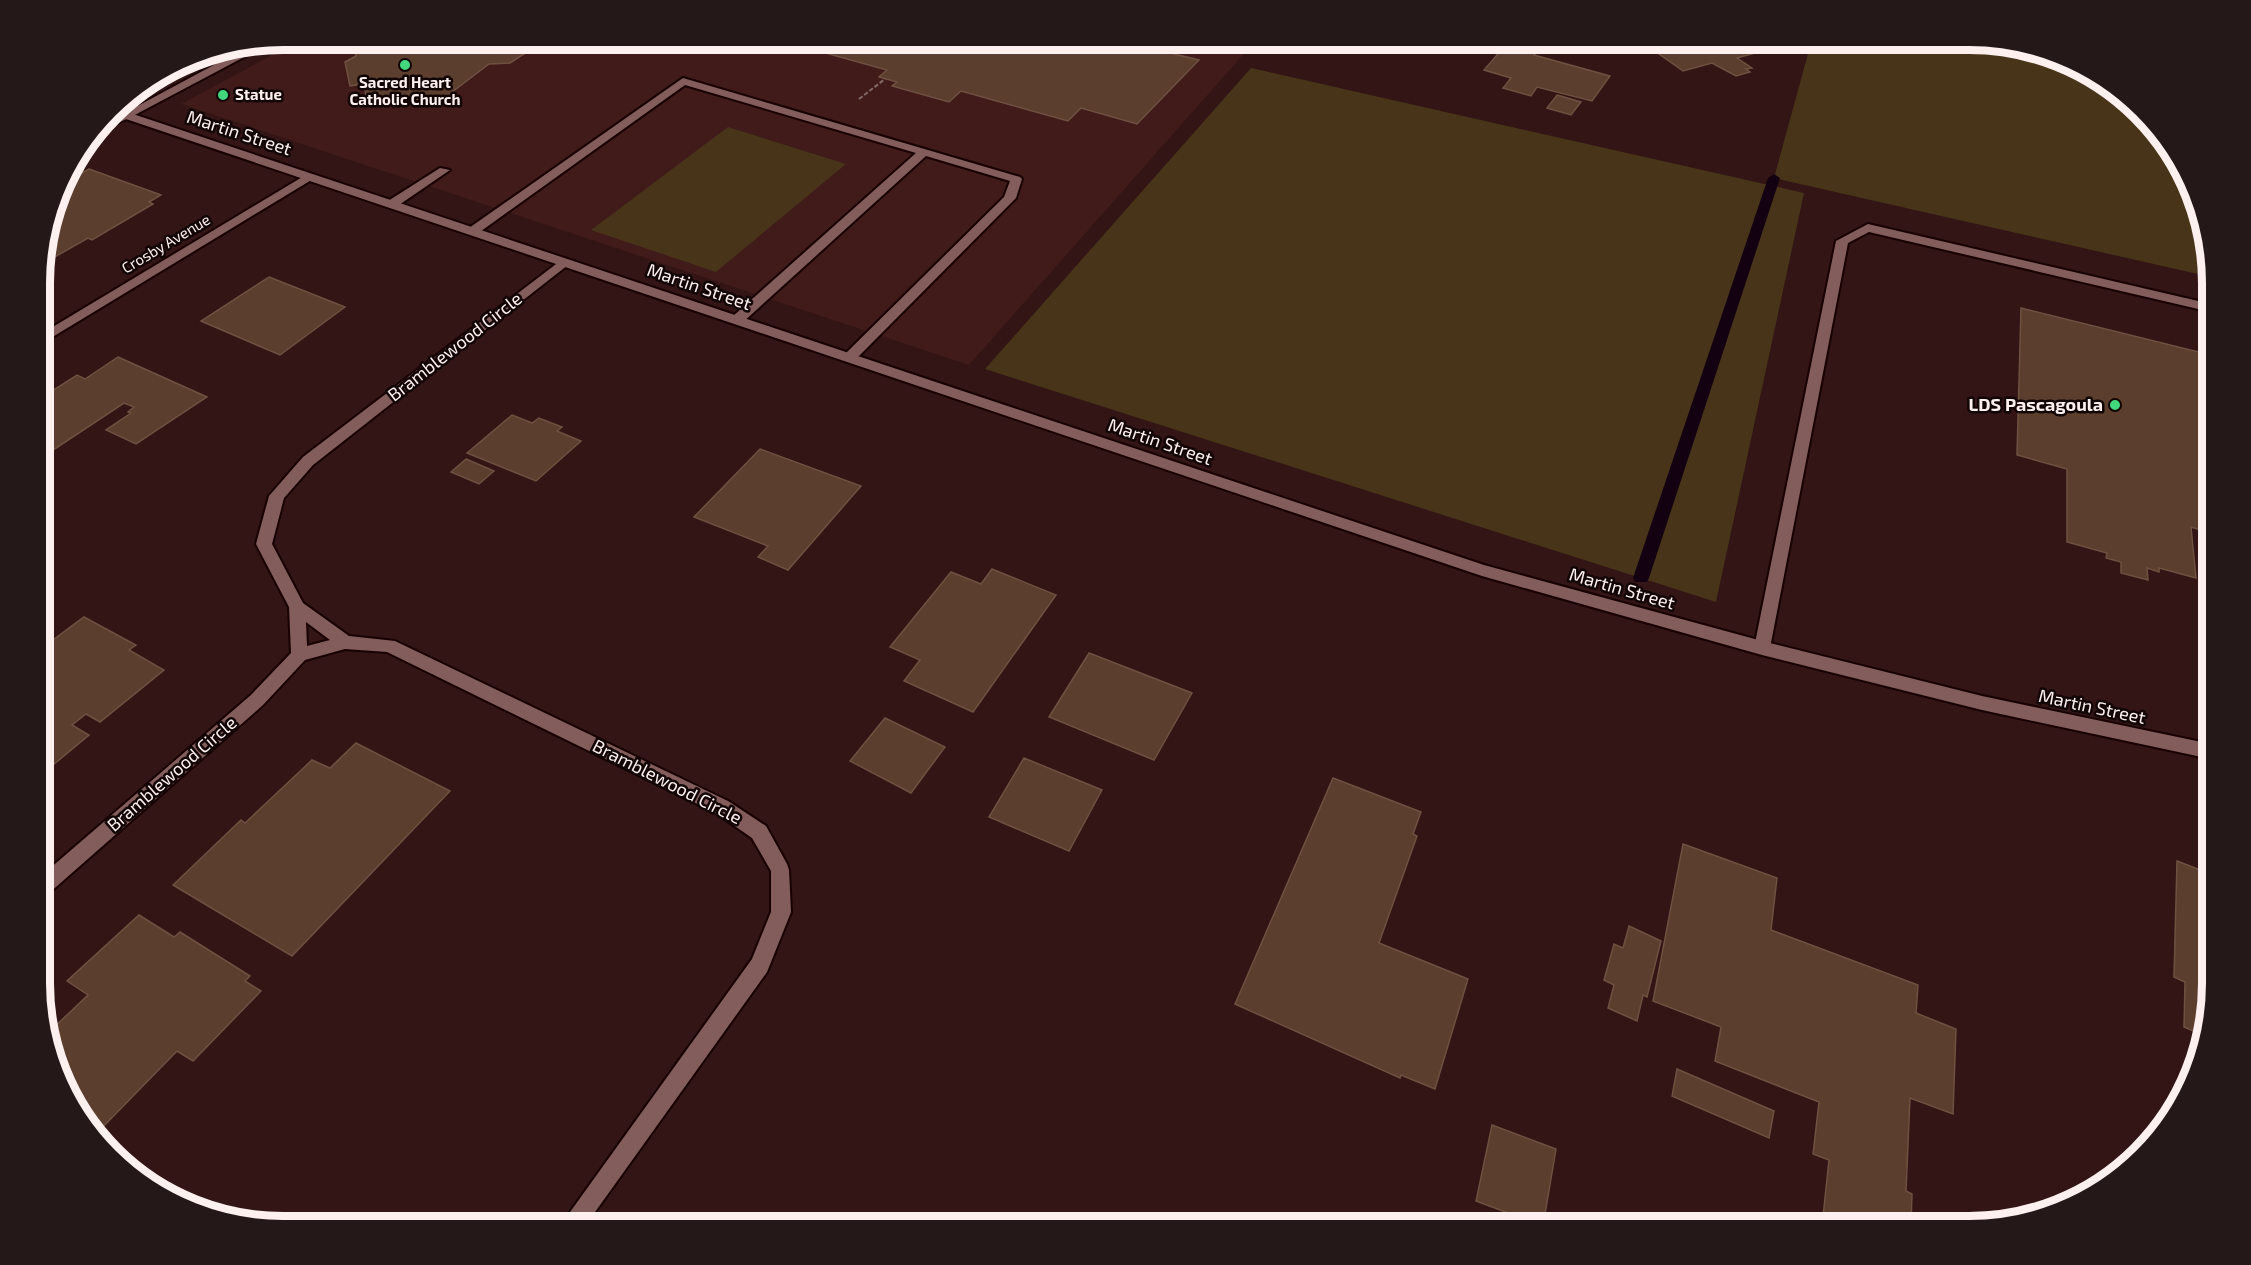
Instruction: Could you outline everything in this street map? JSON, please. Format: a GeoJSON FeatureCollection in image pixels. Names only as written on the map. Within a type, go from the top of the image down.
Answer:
{"type":"FeatureCollection","features":[{"type":"Feature","properties":{"kind":"street"},"geometry":{"type":"LineString","coordinates":[[125,111],[243,53]]}},
{"type":"Feature","properties":{"kind":"street"},"geometry":{"type":"LineString","coordinates":[[472,231],[683,81],[1016,179],[1010,198],[849,358]]}},
{"type":"Feature","properties":{"kind":"street","name":"Martin Street"},"geometry":{"type":"LineString","coordinates":[[121,115],[1482,570],[1762,648],[1982,703],[2202,750]]}},
{"type":"Feature","properties":{"kind":"street"},"geometry":{"type":"LineString","coordinates":[[737,320],[924,152]]}},
{"type":"Feature","properties":{"kind":"street"},"geometry":{"type":"LineString","coordinates":[[392,204],[444,170]]}},
{"type":"Feature","properties":{"kind":"street","name":"Crosby Avenue"},"geometry":{"type":"LineString","coordinates":[[50,335],[309,177]]}},
{"type":"Feature","properties":{"kind":"street"},"geometry":{"type":"LineString","coordinates":[[1762,648],[1842,241],[1868,228],[2202,306]]}},
{"type":"Feature","properties":{"kind":"street","name":"Bramblewood Circle"},"geometry":{"type":"LineString","coordinates":[[299,654],[297,607],[264,544],[277,496],[308,461],[564,262]]}},
{"type":"Feature","properties":{"kind":"street","name":"Bramblewood Circle"},"geometry":{"type":"LineString","coordinates":[[297,607],[345,642]]}},
{"type":"Feature","properties":{"kind":"street","name":"Bramblewood Circle"},"geometry":{"type":"LineString","coordinates":[[50,880],[257,699],[299,654],[345,642],[389,646],[722,807],[759,832],[780,870],[781,912],[760,965],[578,1216]]}},
{"type":"Feature","properties":{"kind":"path"},"geometry":{"type":"LineString","coordinates":[[854,103],[885,79]]}},
{"type":"Feature","properties":{"kind":"shaded area"},"geometry":{"type":"Polygon","coordinates":[[[282,50],[1247,50],[969,365],[181,104],[282,50]]]}},
{"type":"Feature","properties":{"kind":"shaded area"},"geometry":{"type":"Polygon","coordinates":[[[1809,50],[1984,50],[2029,57],[2058,67],[2098,89],[2122,107],[2144,129],[2162,153],[2184,193],[2194,222],[2201,275],[1774,178],[1809,50]]]}},
{"type":"Feature","properties":{"kind":"shaded area"},"geometry":{"type":"Polygon","coordinates":[[[1251,68],[1804,193],[1716,602],[985,369],[1251,68]]]}},
{"type":"Feature","properties":{"kind":"shaded area"},"geometry":{"type":"Polygon","coordinates":[[[728,127],[846,164],[716,272],[591,230],[728,127]]]}},
{"type":"Feature","properties":{"kind":"building"},"geometry":{"type":"Polygon","coordinates":[[[355,50],[522,50],[524,54],[510,63],[489,64],[444,98],[367,102],[364,84],[350,86],[345,62],[356,56],[355,50]]]}},
{"type":"Feature","properties":{"kind":"building"},"geometry":{"type":"Polygon","coordinates":[[[815,50],[1157,50],[1199,60],[1137,124],[1081,108],[1068,121],[961,91],[949,102],[892,86],[897,82],[879,77],[887,70],[815,50]]]}},
{"type":"Feature","properties":{"kind":"building"},"geometry":{"type":"Polygon","coordinates":[[[1501,50],[1531,50],[1537,52],[1534,55],[1610,76],[1592,101],[1537,87],[1531,96],[1503,88],[1511,78],[1484,70],[1501,50]]]}},
{"type":"Feature","properties":{"kind":"building"},"geometry":{"type":"Polygon","coordinates":[[[1653,50],[1766,50],[1737,58],[1752,68],[1746,69],[1750,72],[1736,76],[1712,63],[1683,71],[1653,50]]]}},
{"type":"Feature","properties":{"kind":"building"},"geometry":{"type":"Polygon","coordinates":[[[1557,95],[1581,102],[1571,115],[1547,108],[1557,95]]]}},
{"type":"Feature","properties":{"kind":"building"},"geometry":{"type":"Polygon","coordinates":[[[89,169],[161,195],[149,202],[153,204],[92,240],[88,238],[51,259],[57,222],[67,193],[76,176],[89,169]]]}},
{"type":"Feature","properties":{"kind":"building"},"geometry":{"type":"Polygon","coordinates":[[[269,277],[345,307],[280,355],[201,321],[269,277]]]}},
{"type":"Feature","properties":{"kind":"building","name":"LDS Pascagoula"},"geometry":{"type":"Polygon","coordinates":[[[2021,308],[2202,353],[2202,530],[2191,527],[2196,578],[2159,568],[2159,572],[2147,568],[2148,580],[2121,573],[2121,562],[2106,558],[2107,553],[2067,542],[2067,469],[2017,455],[2021,308]]]}},
{"type":"Feature","properties":{"kind":"building"},"geometry":{"type":"Polygon","coordinates":[[[118,357],[207,397],[136,444],[106,430],[131,413],[128,412],[134,407],[124,403],[50,452],[50,392],[77,375],[85,379],[118,357]]]}},
{"type":"Feature","properties":{"kind":"building"},"geometry":{"type":"Polygon","coordinates":[[[512,415],[532,423],[539,418],[562,427],[557,431],[581,441],[536,481],[467,453],[512,415]]]}},
{"type":"Feature","properties":{"kind":"building"},"geometry":{"type":"Polygon","coordinates":[[[760,449],[861,486],[788,570],[758,557],[768,546],[694,517],[760,449]]]}},
{"type":"Feature","properties":{"kind":"building"},"geometry":{"type":"Polygon","coordinates":[[[466,459],[494,471],[479,484],[451,472],[466,459]]]}},
{"type":"Feature","properties":{"kind":"building"},"geometry":{"type":"Polygon","coordinates":[[[992,569],[1056,595],[973,712],[904,681],[920,660],[890,647],[951,572],[981,584],[992,569]]]}},
{"type":"Feature","properties":{"kind":"building"},"geometry":{"type":"Polygon","coordinates":[[[84,617],[136,645],[129,650],[164,670],[100,722],[86,714],[72,725],[89,735],[50,768],[50,642],[84,617]]]}},
{"type":"Feature","properties":{"kind":"building"},"geometry":{"type":"Polygon","coordinates":[[[1089,653],[1192,693],[1154,760],[1049,717],[1089,653]]]}},
{"type":"Feature","properties":{"kind":"building"},"geometry":{"type":"Polygon","coordinates":[[[885,718],[945,747],[911,793],[850,761],[885,718]]]}},
{"type":"Feature","properties":{"kind":"building"},"geometry":{"type":"Polygon","coordinates":[[[356,743],[450,791],[292,956],[173,885],[241,820],[245,823],[312,760],[330,768],[356,743]]]}},
{"type":"Feature","properties":{"kind":"building"},"geometry":{"type":"Polygon","coordinates":[[[1024,758],[1102,790],[1069,851],[989,817],[1024,758]]]}},
{"type":"Feature","properties":{"kind":"building"},"geometry":{"type":"Polygon","coordinates":[[[1333,778],[1421,812],[1413,834],[1417,836],[1379,943],[1468,979],[1435,1089],[1401,1075],[1400,1078],[1235,1004],[1333,778]]]}},
{"type":"Feature","properties":{"kind":"building"},"geometry":{"type":"Polygon","coordinates":[[[1683,844],[1777,878],[1771,930],[1918,985],[1916,1013],[1956,1029],[1953,1114],[1910,1098],[1906,1191],[1912,1194],[1911,1216],[1823,1216],[1829,1160],[1813,1154],[1819,1102],[1715,1061],[1721,1027],[1653,1001],[1683,844]]]}},
{"type":"Feature","properties":{"kind":"building"},"geometry":{"type":"Polygon","coordinates":[[[2177,861],[2202,871],[2202,982],[2196,1032],[2184,1027],[2185,982],[2174,977],[2177,861]]]}},
{"type":"Feature","properties":{"kind":"building"},"geometry":{"type":"Polygon","coordinates":[[[139,915],[174,937],[180,932],[250,976],[245,981],[261,991],[193,1061],[177,1051],[101,1129],[81,1099],[67,1072],[57,1043],[54,1027],[88,995],[67,981],[139,915]]]}},
{"type":"Feature","properties":{"kind":"building"},"geometry":{"type":"Polygon","coordinates":[[[1629,926],[1661,941],[1647,997],[1643,995],[1637,1021],[1608,1008],[1614,985],[1604,980],[1614,944],[1623,948],[1629,926]]]}},
{"type":"Feature","properties":{"kind":"building"},"geometry":{"type":"Polygon","coordinates":[[[1677,1069],[1774,1111],[1769,1138],[1672,1096],[1677,1069]]]}},
{"type":"Feature","properties":{"kind":"building"},"geometry":{"type":"Polygon","coordinates":[[[1492,1125],[1556,1149],[1545,1216],[1516,1216],[1476,1201],[1492,1125]]]}},
{"type":"Feature","properties":{"kind":"waterway"},"geometry":{"type":"LineString","coordinates":[[1641,578],[1774,178]]}},
{"type":"Feature","properties":{"kind":"place","name":"Sacred Heart Catholic Church"},"geometry":{"type":"Point","coordinates":[405,65]}},
{"type":"Feature","properties":{"kind":"place","name":"Statue"},"geometry":{"type":"Point","coordinates":[223,95]}},
{"type":"Feature","properties":{"kind":"place","name":"LDS Pascagoula"},"geometry":{"type":"Point","coordinates":[2115,405]}}]}
